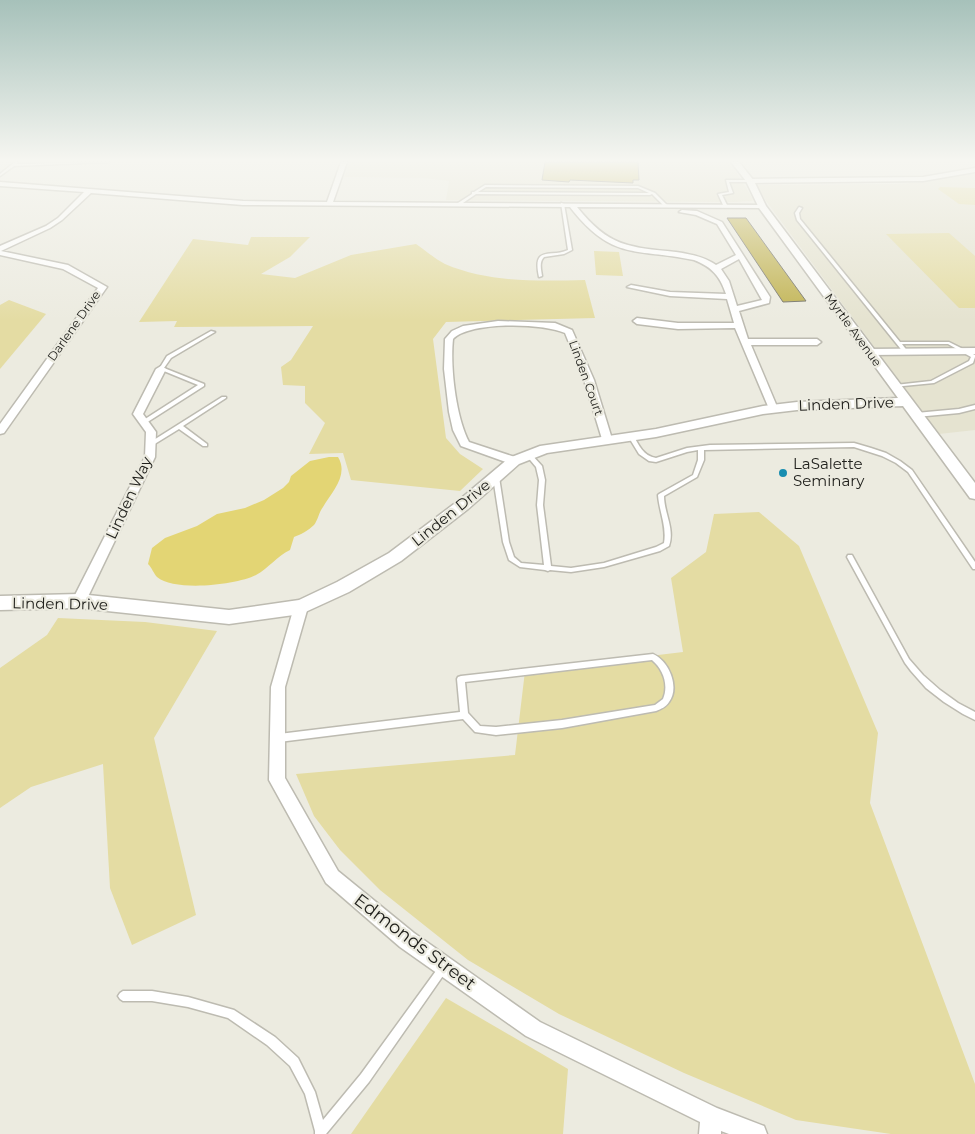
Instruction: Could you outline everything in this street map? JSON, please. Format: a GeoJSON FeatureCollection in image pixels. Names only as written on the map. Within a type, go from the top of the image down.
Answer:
{"type":"FeatureCollection","features":[{"type":"Feature","properties":{"kind":"street"},"geometry":{"type":"LineString","coordinates":[[0,251],[48,227],[64,215]]}},
{"type":"Feature","properties":{"kind":"street"},"geometry":{"type":"LineString","coordinates":[[581,215],[598,234],[610,242],[625,248],[696,258],[717,268],[724,277],[739,325],[773,408]]}},
{"type":"Feature","properties":{"kind":"street"},"geometry":{"type":"LineString","coordinates":[[702,215],[720,223],[766,297],[766,300],[746,308],[734,309]]}},
{"type":"Feature","properties":{"kind":"street","name":"Myrtle Avenue"},"geometry":{"type":"LineString","coordinates":[[769,215],[975,494]]}},
{"type":"Feature","properties":{"kind":"street","name":"Darlene Drive"},"geometry":{"type":"LineString","coordinates":[[0,251],[65,267],[103,286],[0,431]]}},
{"type":"Feature","properties":{"kind":"street"},"geometry":{"type":"LineString","coordinates":[[717,268],[741,254]]}},
{"type":"Feature","properties":{"kind":"street"},"geometry":{"type":"LineString","coordinates":[[631,287],[670,294],[730,297]]}},
{"type":"Feature","properties":{"kind":"street"},"geometry":{"type":"LineString","coordinates":[[638,321],[678,326],[739,325]]}},
{"type":"Feature","properties":{"kind":"street","name":"Linden Court"},"geometry":{"type":"LineString","coordinates":[[514,461],[465,444],[458,430],[450,380],[449,339],[454,332],[466,327],[534,324],[558,327],[569,332],[589,380],[607,440]]}},
{"type":"Feature","properties":{"kind":"street"},"geometry":{"type":"LineString","coordinates":[[745,339],[814,339]]}},
{"type":"Feature","properties":{"kind":"street"},"geometry":{"type":"LineString","coordinates":[[869,352],[975,351]]}},
{"type":"Feature","properties":{"kind":"street","name":"Linden Way"},"geometry":{"type":"LineString","coordinates":[[79,601],[150,457],[151,432],[138,414],[161,369]]}},
{"type":"Feature","properties":{"kind":"street","name":"Linden Drive"},"geometry":{"type":"LineString","coordinates":[[0,604],[79,601],[229,617],[302,607],[343,588],[395,557],[463,505],[514,461],[545,449],[631,436],[773,408],[907,402]]}},
{"type":"Feature","properties":{"kind":"street","name":"Edmonds Street"},"geometry":{"type":"LineString","coordinates":[[302,607],[278,687],[277,780],[332,877],[407,940],[534,1029],[710,1125],[756,1134]]}},
{"type":"Feature","properties":{"kind":"lane"},"geometry":{"type":"LineString","coordinates":[[540,276],[537,262],[539,258],[544,255],[566,253],[570,250],[568,215]]}},
{"type":"Feature","properties":{"kind":"lane"},"geometry":{"type":"LineString","coordinates":[[797,215],[798,219],[906,352]]}},
{"type":"Feature","properties":{"kind":"lane"},"geometry":{"type":"LineString","coordinates":[[144,422],[202,386],[161,369],[169,357],[213,332]]}},
{"type":"Feature","properties":{"kind":"lane"},"geometry":{"type":"LineString","coordinates":[[895,386],[932,382],[971,362],[973,356],[949,343],[899,343]]}},
{"type":"Feature","properties":{"kind":"lane"},"geometry":{"type":"LineString","coordinates":[[151,444],[224,398]]}},
{"type":"Feature","properties":{"kind":"lane"},"geometry":{"type":"LineString","coordinates":[[916,415],[959,411],[975,407]]}},
{"type":"Feature","properties":{"kind":"lane"},"geometry":{"type":"LineString","coordinates":[[179,426],[205,445]]}},
{"type":"Feature","properties":{"kind":"lane"},"geometry":{"type":"LineString","coordinates":[[631,436],[641,453],[656,460],[687,450],[701,448],[854,445],[866,448],[903,465],[910,471],[975,567]]}},
{"type":"Feature","properties":{"kind":"lane"},"geometry":{"type":"LineString","coordinates":[[496,477],[511,558],[520,565],[571,570],[604,565],[658,549],[667,544],[670,535],[660,504],[661,495],[695,476],[701,460],[701,448]]}},
{"type":"Feature","properties":{"kind":"lane"},"geometry":{"type":"LineString","coordinates":[[529,455],[539,466],[542,480],[540,505],[548,568]]}},
{"type":"Feature","properties":{"kind":"lane"},"geometry":{"type":"LineString","coordinates":[[850,557],[907,661],[917,675],[956,706],[975,716]]}},
{"type":"Feature","properties":{"kind":"lane"},"geometry":{"type":"LineString","coordinates":[[278,738],[464,716],[478,729],[496,731],[562,724],[656,708],[666,701],[670,689],[663,667],[658,659],[653,657],[461,680],[464,716]]}},
{"type":"Feature","properties":{"kind":"lane"},"geometry":{"type":"LineString","coordinates":[[320,1133],[365,1078],[444,966]]}},
{"type":"Feature","properties":{"kind":"lane"},"geometry":{"type":"LineString","coordinates":[[123,996],[152,996],[188,1002],[230,1014],[271,1041],[294,1062],[306,1084],[310,1092],[320,1133]]}},
{"type":"Feature","properties":{"kind":"shaded area"},"geometry":{"type":"Polygon","coordinates":[[[776,215],[975,215],[975,430],[939,434],[776,215]]]}},
{"type":"Feature","properties":{"kind":"shaded area"},"geometry":{"type":"Polygon","coordinates":[[[949,233],[975,256],[975,308],[959,308],[886,234],[949,233]]]}},
{"type":"Feature","properties":{"kind":"shaded area"},"geometry":{"type":"Polygon","coordinates":[[[251,237],[310,237],[290,257],[261,274],[295,278],[351,255],[416,244],[445,264],[479,275],[514,280],[585,280],[595,318],[446,322],[433,339],[446,438],[460,454],[483,469],[460,491],[351,480],[343,453],[309,454],[325,423],[305,403],[305,386],[283,385],[281,367],[291,360],[313,326],[174,327],[177,321],[139,322],[193,239],[248,245],[251,237]]]}},
{"type":"Feature","properties":{"kind":"shaded area"},"geometry":{"type":"Polygon","coordinates":[[[594,251],[619,252],[623,276],[596,275],[594,251]]]}},
{"type":"Feature","properties":{"kind":"shaded area"},"geometry":{"type":"Polygon","coordinates":[[[9,300],[46,314],[0,369],[0,305],[9,300]]]}},
{"type":"Feature","properties":{"kind":"shaded area"},"geometry":{"type":"Polygon","coordinates":[[[338,457],[342,470],[335,489],[315,523],[302,534],[294,537],[290,550],[256,575],[235,582],[191,586],[166,582],[157,577],[148,564],[152,548],[165,538],[197,526],[217,514],[245,508],[264,500],[283,488],[289,482],[291,476],[310,461],[338,457]]]}},
{"type":"Feature","properties":{"kind":"shaded area"},"geometry":{"type":"Polygon","coordinates":[[[759,512],[799,546],[878,733],[870,803],[975,1084],[975,1134],[891,1134],[796,1120],[684,1073],[559,1014],[468,960],[380,890],[340,850],[314,816],[296,774],[515,755],[525,671],[683,652],[671,578],[706,552],[714,514],[759,512]]]}},
{"type":"Feature","properties":{"kind":"shaded area"},"geometry":{"type":"Polygon","coordinates":[[[58,618],[145,622],[217,631],[154,738],[196,915],[132,945],[110,888],[103,764],[31,787],[0,808],[0,668],[47,635],[58,618]]]}},
{"type":"Feature","properties":{"kind":"shaded area"},"geometry":{"type":"Polygon","coordinates":[[[446,998],[568,1069],[563,1134],[351,1134],[446,998]]]}},
{"type":"Feature","properties":{"kind":"building"},"geometry":{"type":"Polygon","coordinates":[[[727,218],[746,218],[806,301],[783,302],[727,218]]]}},
{"type":"Feature","properties":{"kind":"place","name":"LaSalette Seminary"},"geometry":{"type":"Point","coordinates":[783,473]}}]}
